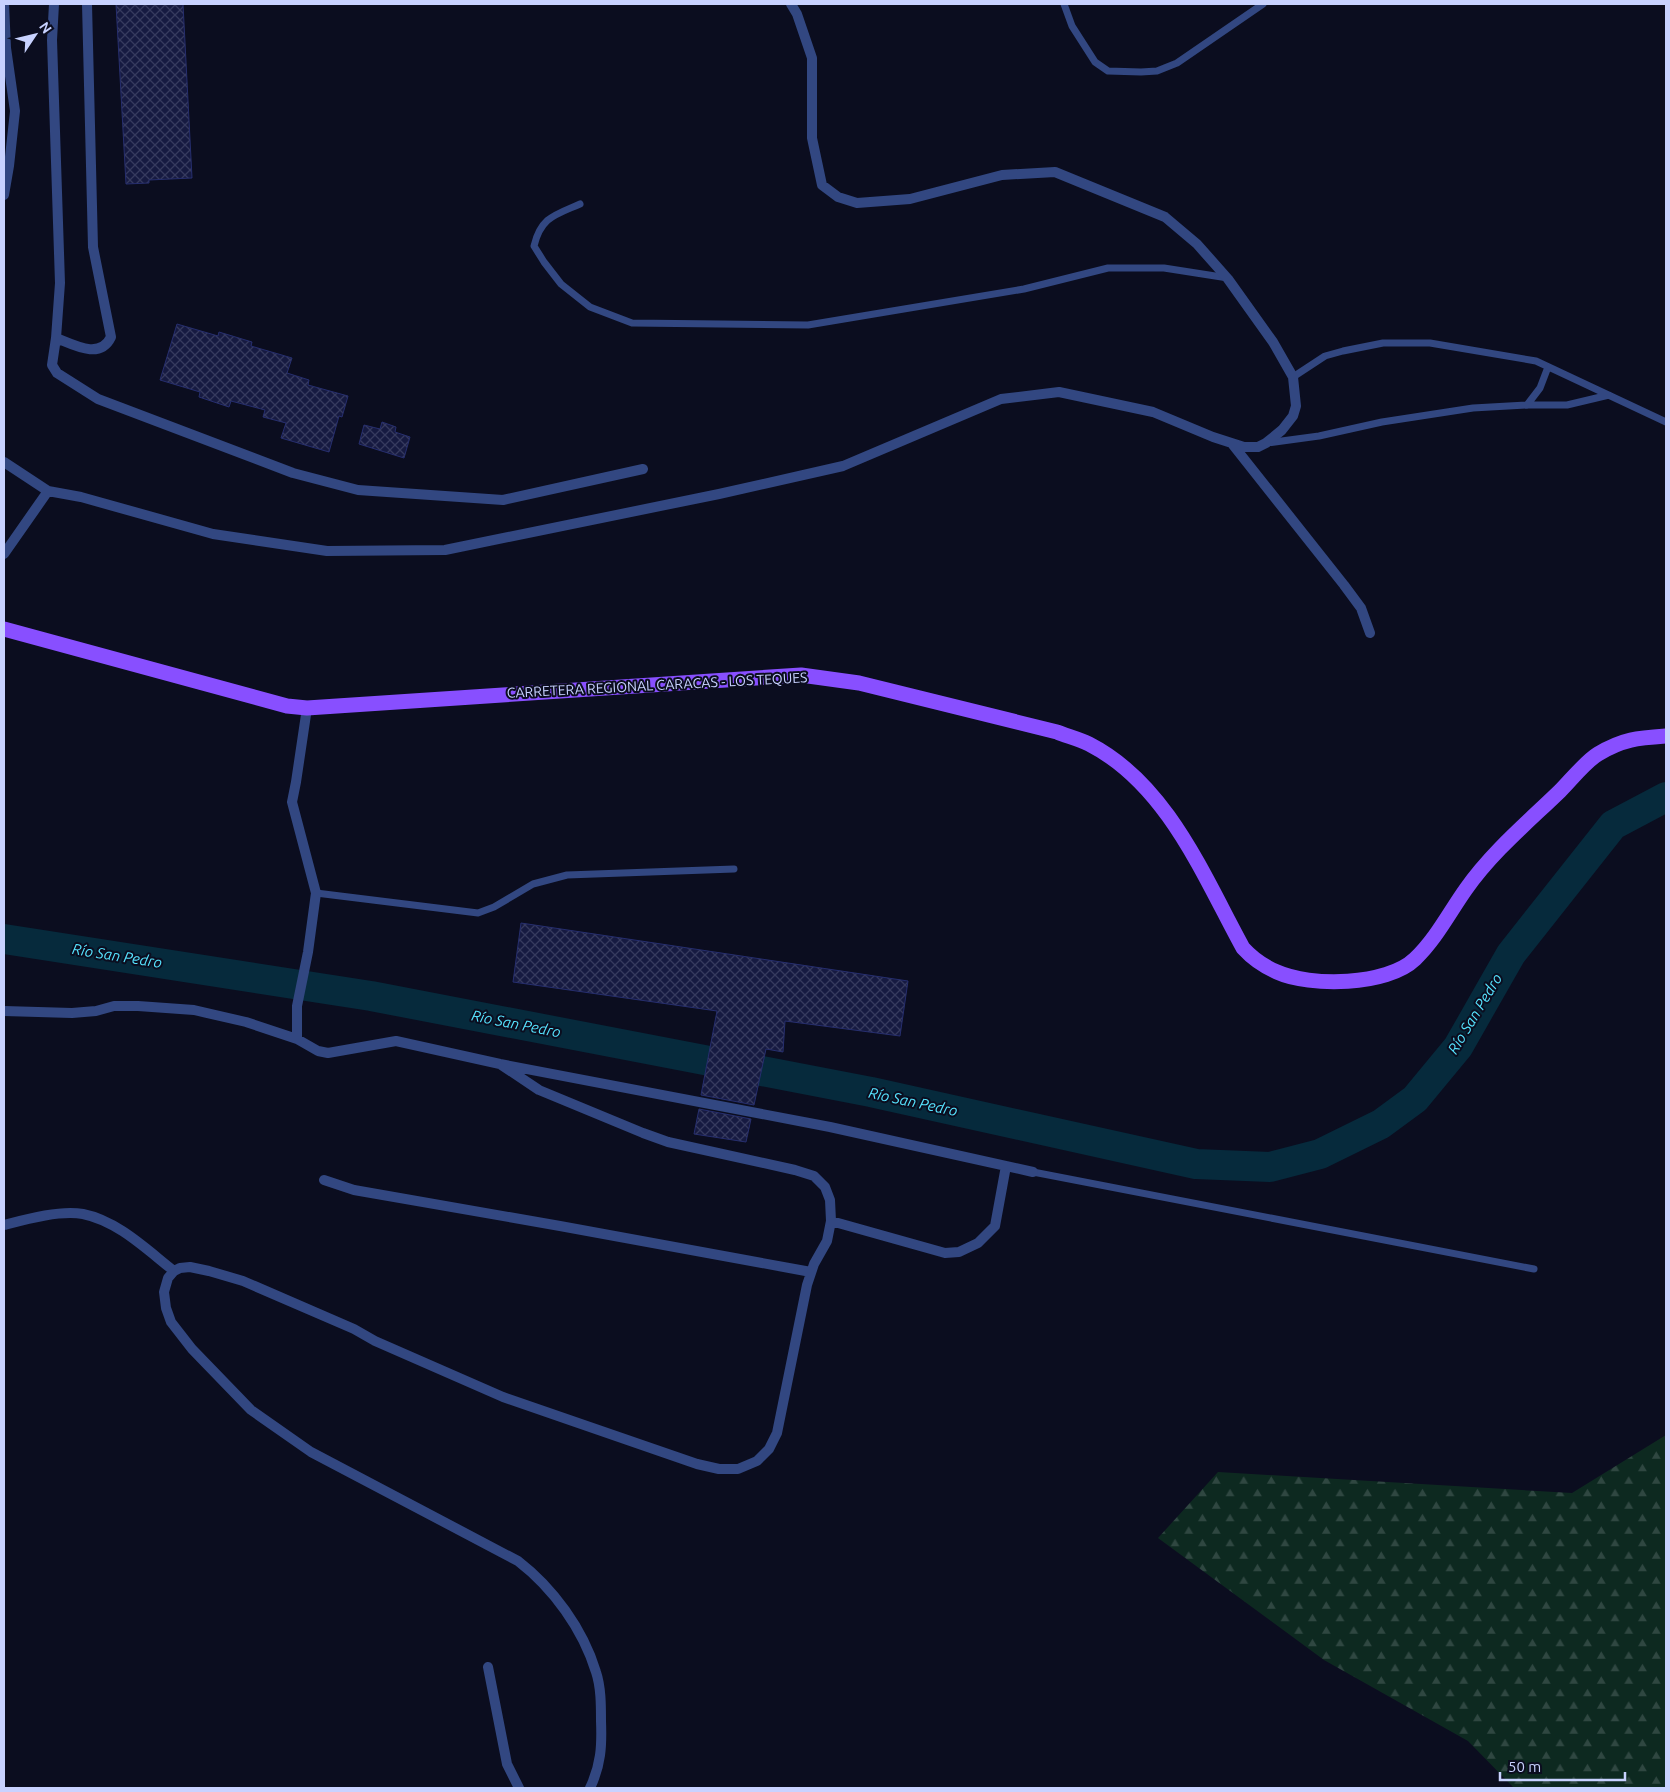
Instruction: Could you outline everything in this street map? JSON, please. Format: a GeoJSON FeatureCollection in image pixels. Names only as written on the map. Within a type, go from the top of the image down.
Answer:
{"type":"FeatureCollection","features":[{"type":"Feature","properties":{"kind":"main road","name":"CARRETERA REGIONAL CARACAS - LOS TEQUES"},"geometry":{"type":"LineString","coordinates":[[4,630],[288,706],[307,708],[353,703],[801,675],[859,683],[1049,730],[1089,743],[1124,766],[1159,802],[1184,840],[1243,948],[1254,959],[1278,973],[1307,980],[1360,981],[1390,974],[1414,960],[1440,929],[1466,888],[1500,849],[1596,755],[1634,738],[1666,736]]}},
{"type":"Feature","properties":{"kind":"street"},"geometry":{"type":"LineString","coordinates":[[4,4],[6,48],[15,111],[4,195]]}},
{"type":"Feature","properties":{"kind":"street"},"geometry":{"type":"LineString","coordinates":[[54,4],[52,40],[60,282],[52,364],[57,373],[98,399],[293,473],[358,490],[503,500],[643,469]]}},
{"type":"Feature","properties":{"kind":"street"},"geometry":{"type":"LineString","coordinates":[[56,338],[84,348],[99,350],[108,345],[111,337],[93,247],[87,4]]}},
{"type":"Feature","properties":{"kind":"street"},"geometry":{"type":"LineString","coordinates":[[4,462],[48,490],[81,496],[213,534],[327,551],[445,550],[719,494],[843,466],[1001,399],[1059,392],[1154,412],[1233,445],[1244,447],[1258,447],[1282,430],[1293,416],[1296,406],[1293,377],[1273,342],[1228,278],[1197,244],[1165,216],[1055,172],[1002,176],[910,198],[856,203],[838,197],[822,185],[812,138],[812,58],[797,14],[791,4]]}},
{"type":"Feature","properties":{"kind":"street"},"geometry":{"type":"LineString","coordinates":[[1233,445],[1361,608],[1370,633]]}},
{"type":"Feature","properties":{"kind":"street"},"geometry":{"type":"LineString","coordinates":[[4,554],[48,490]]}},
{"type":"Feature","properties":{"kind":"street"},"geometry":{"type":"LineString","coordinates":[[297,1039],[297,1006],[308,952],[316,893],[292,802],[307,708]]}},
{"type":"Feature","properties":{"kind":"street"},"geometry":{"type":"LineString","coordinates":[[4,1011],[72,1013],[96,1011],[114,1006],[194,1010],[246,1022],[297,1039],[318,1051],[328,1053],[396,1041],[500,1064],[830,1127],[1033,1172]]}},
{"type":"Feature","properties":{"kind":"street"},"geometry":{"type":"LineString","coordinates":[[500,1064],[539,1090],[643,1134],[668,1142],[795,1170],[814,1176],[825,1187],[830,1200],[831,1221],[827,1241],[814,1264],[807,1285],[777,1433],[769,1449],[756,1461],[738,1469],[719,1469],[697,1464],[503,1397],[243,1281],[209,1270],[190,1267],[180,1268],[174,1271],[168,1278],[164,1292],[166,1308],[171,1322],[192,1349],[251,1410],[311,1452],[518,1561],[533,1572],[546,1586],[577,1627],[597,1674],[601,1703],[600,1762],[590,1788]]}},
{"type":"Feature","properties":{"kind":"street"},"geometry":{"type":"LineString","coordinates":[[831,1221],[945,1253],[959,1252],[978,1243],[994,1226],[1006,1166]]}},
{"type":"Feature","properties":{"kind":"street"},"geometry":{"type":"LineString","coordinates":[[324,1180],[354,1190],[811,1272]]}},
{"type":"Feature","properties":{"kind":"street"},"geometry":{"type":"LineString","coordinates":[[4,1225],[64,1213],[83,1214],[116,1228],[174,1271]]}},
{"type":"Feature","properties":{"kind":"street"},"geometry":{"type":"LineString","coordinates":[[488,1667],[507,1764],[519,1788]]}},
{"type":"Feature","properties":{"kind":"lane"},"geometry":{"type":"LineString","coordinates":[[1064,4],[1072,26],[1095,62],[1108,71],[1141,72],[1157,71],[1177,63],[1263,4]]}},
{"type":"Feature","properties":{"kind":"lane"},"geometry":{"type":"LineString","coordinates":[[580,204],[545,221],[538,233],[534,246],[561,284],[590,307],[632,323],[808,325],[1024,289],[1108,268],[1164,268],[1228,278]]}},
{"type":"Feature","properties":{"kind":"lane"},"geometry":{"type":"LineString","coordinates":[[1293,377],[1325,356],[1343,351],[1383,343],[1430,343],[1536,361],[1666,422]]}},
{"type":"Feature","properties":{"kind":"lane"},"geometry":{"type":"LineString","coordinates":[[1527,405],[1540,388],[1548,367]]}},
{"type":"Feature","properties":{"kind":"lane"},"geometry":{"type":"LineString","coordinates":[[1266,443],[1319,436],[1382,422],[1472,408],[1567,405],[1609,395]]}},
{"type":"Feature","properties":{"kind":"lane"},"geometry":{"type":"LineString","coordinates":[[316,893],[478,913],[494,907],[534,884],[566,875],[734,868]]}},
{"type":"Feature","properties":{"kind":"lane"},"geometry":{"type":"LineString","coordinates":[[1033,1172],[1534,1269]]}},
{"type":"Feature","properties":{"kind":"green space"},"geometry":{"type":"Polygon","coordinates":[[[1666,1435],[1666,1788],[1514,1788],[1468,1741],[1324,1660],[1158,1538],[1218,1472],[1572,1493],[1666,1435]]]}},
{"type":"Feature","properties":{"kind":"building"},"geometry":{"type":"Polygon","coordinates":[[[116,4],[183,4],[192,178],[149,180],[149,183],[126,184],[116,4]]]}},
{"type":"Feature","properties":{"kind":"building"},"geometry":{"type":"Polygon","coordinates":[[[177,324],[218,336],[219,332],[252,342],[251,346],[292,358],[287,373],[309,380],[308,385],[348,396],[342,417],[339,416],[329,452],[281,438],[286,423],[263,417],[265,410],[231,401],[229,407],[199,397],[200,392],[160,380],[177,324]]]}},
{"type":"Feature","properties":{"kind":"building"},"geometry":{"type":"Polygon","coordinates":[[[382,422],[396,427],[395,432],[410,437],[404,458],[359,444],[364,425],[380,429],[382,422]]]}},
{"type":"Feature","properties":{"kind":"building"},"geometry":{"type":"Polygon","coordinates":[[[521,923],[908,981],[900,1036],[785,1021],[783,1052],[766,1049],[754,1105],[701,1095],[717,1011],[513,982],[521,923]]]}},
{"type":"Feature","properties":{"kind":"building"},"geometry":{"type":"Polygon","coordinates":[[[699,1109],[751,1119],[746,1142],[694,1134],[699,1109]]]}},
{"type":"Feature","properties":{"kind":"waterway","name":"Río San Pedro"},"geometry":{"type":"LineString","coordinates":[[4,939],[371,996],[871,1092],[1196,1164],[1270,1167],[1320,1154],[1381,1124],[1415,1099],[1458,1047],[1511,954],[1613,825],[1666,797]]}}]}
